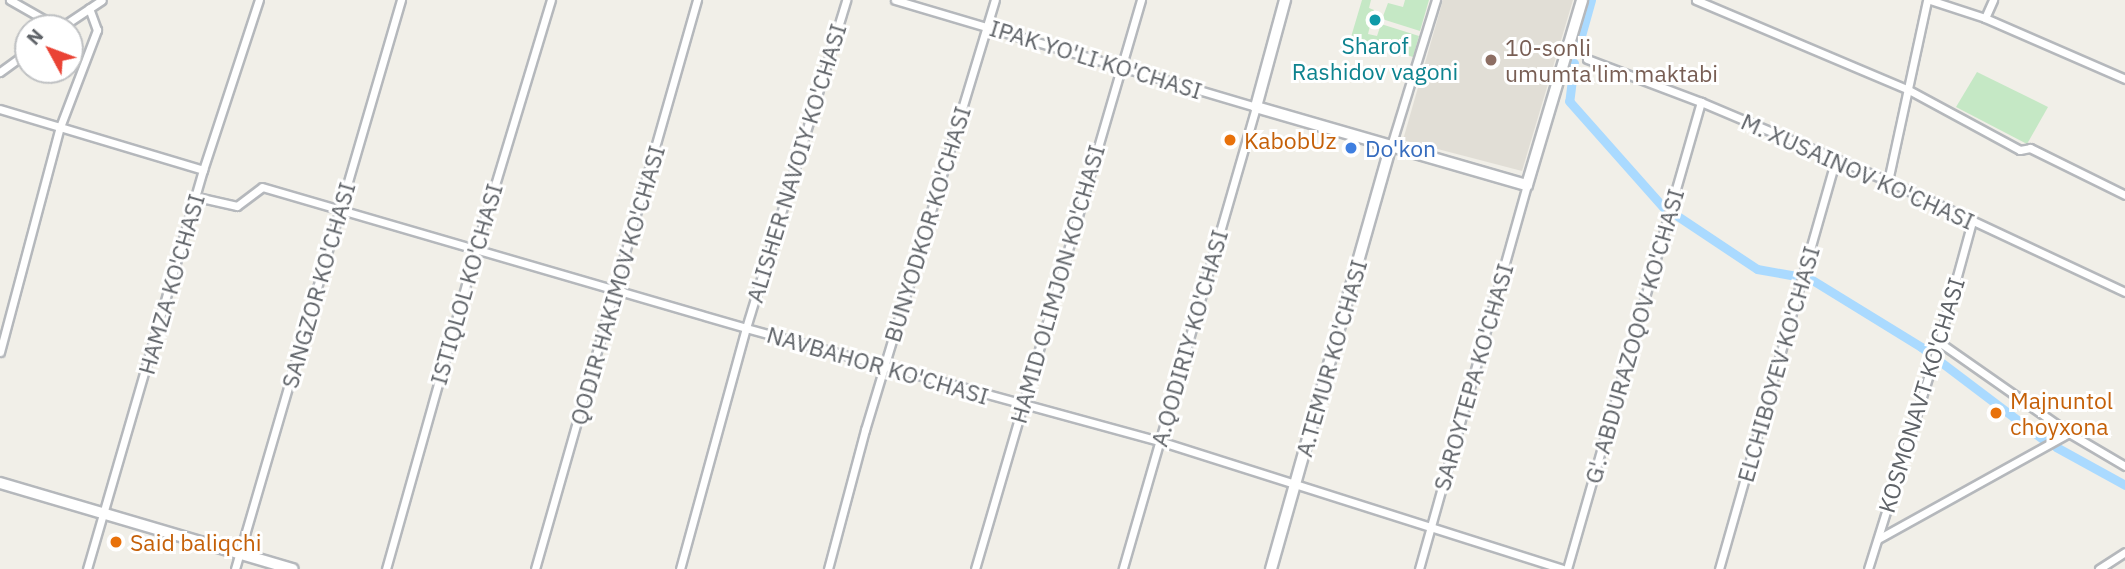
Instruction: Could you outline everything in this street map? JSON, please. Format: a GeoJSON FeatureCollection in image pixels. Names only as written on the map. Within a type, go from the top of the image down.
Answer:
{"type":"FeatureCollection","features":[{"type":"Feature","properties":{"kind":"main road"},"geometry":{"type":"LineString","coordinates":[[1285,0],[1256,107],[1527,185],[1582,0]]}},
{"type":"Feature","properties":{"kind":"main road","name":"A.TEMUR KO'CHASI"},"geometry":{"type":"LineString","coordinates":[[1271,569],[1391,146]]}},
{"type":"Feature","properties":{"kind":"main road"},"geometry":{"type":"LineString","coordinates":[[0,483],[293,569]]}},
{"type":"Feature","properties":{"kind":"street"},"geometry":{"type":"LineString","coordinates":[[10,0],[35,14]]}},
{"type":"Feature","properties":{"kind":"street"},"geometry":{"type":"LineString","coordinates":[[80,14],[102,0]]}},
{"type":"Feature","properties":{"kind":"street","name":"HAMZA KO'CHASI"},"geometry":{"type":"LineString","coordinates":[[88,569],[203,170],[259,0]]}},
{"type":"Feature","properties":{"kind":"street","name":"SANGZOR KO'CHASI"},"geometry":{"type":"LineString","coordinates":[[235,569],[401,0]]}},
{"type":"Feature","properties":{"kind":"street","name":"ISTIQLOL KO'CHASI"},"geometry":{"type":"LineString","coordinates":[[386,569],[476,248],[551,0]]}},
{"type":"Feature","properties":{"kind":"street","name":"QODIR HAKIMOV KO'CHASI"},"geometry":{"type":"LineString","coordinates":[[535,569],[697,0]]}},
{"type":"Feature","properties":{"kind":"street","name":"ALISHER NAVOIY KO'CHASI"},"geometry":{"type":"LineString","coordinates":[[680,569],[746,328],[846,0]]}},
{"type":"Feature","properties":{"kind":"street","name":"IPAK YO'LI KO'CHASI"},"geometry":{"type":"LineString","coordinates":[[895,0],[987,25],[1256,107]]}},
{"type":"Feature","properties":{"kind":"street","name":"BUNYODKOR KO'CHASI"},"geometry":{"type":"LineString","coordinates":[[828,569],[884,367],[995,0]]}},
{"type":"Feature","properties":{"kind":"street","name":"HAMID OLIMJON KO'CHASI"},"geometry":{"type":"LineString","coordinates":[[975,569],[1141,0]]}},
{"type":"Feature","properties":{"kind":"street"},"geometry":{"type":"LineString","coordinates":[[1391,146],[1436,0]]}},
{"type":"Feature","properties":{"kind":"street"},"geometry":{"type":"LineString","coordinates":[[1696,0],[1906,89],[2020,150],[2030,148],[2125,195]]}},
{"type":"Feature","properties":{"kind":"street"},"geometry":{"type":"LineString","coordinates":[[1888,181],[1906,89],[1928,0],[1985,19],[2125,79]]}},
{"type":"Feature","properties":{"kind":"street"},"geometry":{"type":"LineString","coordinates":[[1985,19],[1993,0]]}},
{"type":"Feature","properties":{"kind":"street"},"geometry":{"type":"LineString","coordinates":[[0,352],[60,127],[97,30],[89,8]]}},
{"type":"Feature","properties":{"kind":"street","name":"M. XUSAINOV KO'CHASI"},"geometry":{"type":"LineString","coordinates":[[1587,59],[1702,102],[1888,181],[2125,292]]}},
{"type":"Feature","properties":{"kind":"street","name":"G'. ABDURAZOQOV KO'CHASI"},"geometry":{"type":"LineString","coordinates":[[1567,569],[1702,102]]}},
{"type":"Feature","properties":{"kind":"street","name":"A.QODIRIY KO'CHASI"},"geometry":{"type":"LineString","coordinates":[[1123,569],[1256,107]]}},
{"type":"Feature","properties":{"kind":"street"},"geometry":{"type":"LineString","coordinates":[[0,109],[203,170]]}},
{"type":"Feature","properties":{"kind":"street","name":"ELCHIBOYEV KO'CHASI"},"geometry":{"type":"LineString","coordinates":[[1719,569],[1836,159]]}},
{"type":"Feature","properties":{"kind":"street","name":"SAROYTEPA KO'CHASI"},"geometry":{"type":"LineString","coordinates":[[1419,569],[1527,185]]}},
{"type":"Feature","properties":{"kind":"street","name":"NAVBAHOR KO'CHASI"},"geometry":{"type":"LineString","coordinates":[[197,197],[237,206],[262,187],[746,328],[1023,406],[1159,441],[1295,483],[1430,530],[1562,569]]}},
{"type":"Feature","properties":{"kind":"street","name":"KOSMONAVT KO'CHASI"},"geometry":{"type":"LineString","coordinates":[[1868,569],[1939,342],[1972,221]]}},
{"type":"Feature","properties":{"kind":"street"},"geometry":{"type":"LineString","coordinates":[[1939,342],[2069,433],[2125,466]]}},
{"type":"Feature","properties":{"kind":"street"},"geometry":{"type":"LineString","coordinates":[[1877,539],[2069,433]]}},
{"type":"Feature","properties":{"kind":"street"},"geometry":{"type":"LineString","coordinates":[[2099,569],[2125,552]]}},
{"type":"Feature","properties":{"kind":"shaded area","name":"10-sonli umumta'lim maktabi"},"geometry":{"type":"Polygon","coordinates":[[[1443,0],[1573,0],[1522,171],[1403,140],[1443,0]]]}},
{"type":"Feature","properties":{"kind":"green space"},"geometry":{"type":"Polygon","coordinates":[[[1362,0],[1371,0],[1369,8],[1374,10],[1368,34],[1377,36],[1381,24],[1419,36],[1413,57],[1351,37],[1362,0]]]}},
{"type":"Feature","properties":{"kind":"green space"},"geometry":{"type":"Polygon","coordinates":[[[1405,0],[1429,0],[1420,31],[1382,19],[1388,3],[1403,7],[1405,0]]]}},
{"type":"Feature","properties":{"kind":"green space"},"geometry":{"type":"Polygon","coordinates":[[[1977,72],[2048,107],[2027,144],[1956,107],[1977,72]]]}},
{"type":"Feature","properties":{"kind":"waterway"},"geometry":{"type":"LineString","coordinates":[[1577,50],[1591,0]]}},
{"type":"Feature","properties":{"kind":"waterway"},"geometry":{"type":"LineString","coordinates":[[1574,63],[1569,101],[1664,208]]}},
{"type":"Feature","properties":{"kind":"waterway"},"geometry":{"type":"LineString","coordinates":[[1676,215],[1757,269],[1796,276]]}},
{"type":"Feature","properties":{"kind":"waterway"},"geometry":{"type":"LineString","coordinates":[[1809,278],[1921,347],[2044,440]]}},
{"type":"Feature","properties":{"kind":"waterway"},"geometry":{"type":"LineString","coordinates":[[2056,447],[2125,485]]}},
{"type":"Feature","properties":{"kind":"place","name":"Sharof Rashidov vagoni"},"geometry":{"type":"Point","coordinates":[1375,20]}},
{"type":"Feature","properties":{"kind":"place","name":"10-sonli umumta'lim maktabi"},"geometry":{"type":"Point","coordinates":[1491,60]}},
{"type":"Feature","properties":{"kind":"place","name":"KabobUz"},"geometry":{"type":"Point","coordinates":[1230,140]}},
{"type":"Feature","properties":{"kind":"place","name":"Do'kon"},"geometry":{"type":"Point","coordinates":[1351,148]}},
{"type":"Feature","properties":{"kind":"place","name":"Majnuntol choyxona"},"geometry":{"type":"Point","coordinates":[1996,413]}},
{"type":"Feature","properties":{"kind":"place","name":"Said baliqchi"},"geometry":{"type":"Point","coordinates":[116,542]}}]}
